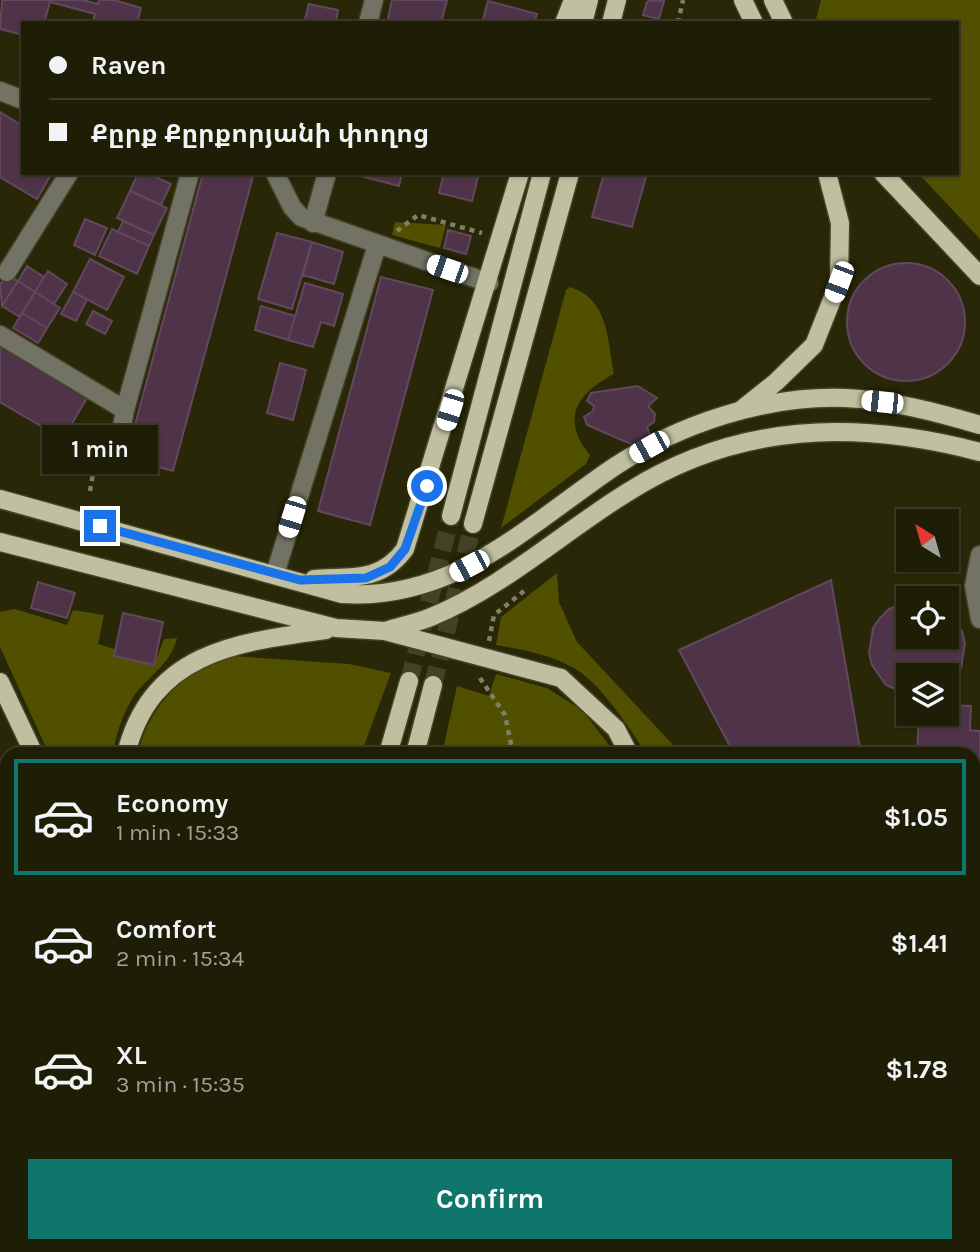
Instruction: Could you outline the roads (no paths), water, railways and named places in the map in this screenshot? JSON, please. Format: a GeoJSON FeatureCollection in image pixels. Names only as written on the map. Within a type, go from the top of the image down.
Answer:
{"type":"FeatureCollection","features":[{"type":"Feature","properties":{"kind":"main road"},"geometry":{"type":"LineString","coordinates":[[565,21],[573,0]]}},
{"type":"Feature","properties":{"kind":"main road"},"geometry":{"type":"LineString","coordinates":[[584,21],[589,0]]}},
{"type":"Feature","properties":{"kind":"main road"},"geometry":{"type":"LineString","coordinates":[[743,0],[753,21]]}},
{"type":"Feature","properties":{"kind":"main road"},"geometry":{"type":"LineString","coordinates":[[773,0],[783,21]]}},
{"type":"Feature","properties":{"kind":"main road"},"geometry":{"type":"LineString","coordinates":[[300,580],[366,578],[390,567],[405,549],[489,283],[519,175]]}},
{"type":"Feature","properties":{"kind":"main road"},"geometry":{"type":"LineString","coordinates":[[451,516],[541,175]]}},
{"type":"Feature","properties":{"kind":"main road"},"geometry":{"type":"LineString","coordinates":[[473,524],[568,175]]}},
{"type":"Feature","properties":{"kind":"main road"},"geometry":{"type":"LineString","coordinates":[[739,412],[776,382],[814,345],[839,282],[840,223],[828,175]]}},
{"type":"Feature","properties":{"kind":"main road"},"geometry":{"type":"LineString","coordinates":[[885,175],[980,276]]}},
{"type":"Feature","properties":{"kind":"main road"},"geometry":{"type":"LineString","coordinates":[[0,499],[300,580],[342,594],[377,596],[430,583],[484,558],[649,447],[690,428],[739,412],[810,398],[846,398],[882,402],[980,425]]}},
{"type":"Feature","properties":{"kind":"main road"},"geometry":{"type":"LineString","coordinates":[[386,631],[430,617],[467,599],[627,492],[663,471],[711,453],[755,440],[862,431],[906,435],[980,452]]}},
{"type":"Feature","properties":{"kind":"main road"},"geometry":{"type":"LineString","coordinates":[[0,542],[336,628],[386,631],[561,678],[616,729],[625,747]]}},
{"type":"Feature","properties":{"kind":"main road"},"geometry":{"type":"LineString","coordinates":[[128,747],[135,720],[152,697],[200,659],[235,644],[336,628]]}},
{"type":"Feature","properties":{"kind":"main road"},"geometry":{"type":"LineString","coordinates":[[390,747],[410,681]]}},
{"type":"Feature","properties":{"kind":"main road"},"geometry":{"type":"LineString","coordinates":[[0,682],[31,747]]}},
{"type":"Feature","properties":{"kind":"main road"},"geometry":{"type":"LineString","coordinates":[[417,747],[433,685]]}},
{"type":"Feature","properties":{"kind":"street"},"geometry":{"type":"LineString","coordinates":[[369,21],[374,0]]}},
{"type":"Feature","properties":{"kind":"street"},"geometry":{"type":"LineString","coordinates":[[0,91],[21,99]]}},
{"type":"Feature","properties":{"kind":"street"},"geometry":{"type":"LineString","coordinates":[[7,272],[68,175]]}},
{"type":"Feature","properties":{"kind":"street"},"geometry":{"type":"LineString","coordinates":[[114,466],[125,410],[189,175]]}},
{"type":"Feature","properties":{"kind":"street"},"geometry":{"type":"LineString","coordinates":[[276,175],[292,207],[313,223],[489,283]]}},
{"type":"Feature","properties":{"kind":"street"},"geometry":{"type":"LineString","coordinates":[[313,223],[326,175]]}},
{"type":"Feature","properties":{"kind":"street"},"geometry":{"type":"LineString","coordinates":[[275,574],[377,245]]}},
{"type":"Feature","properties":{"kind":"street"},"geometry":{"type":"LineString","coordinates":[[0,335],[125,410]]}},
{"type":"Feature","properties":{"kind":"street"},"geometry":{"type":"LineString","coordinates":[[980,555],[974,586],[980,618]]}},
{"type":"Feature","properties":{"kind":"tunnel"},"geometry":{"type":"LineString","coordinates":[[409,681],[451,516]]}},
{"type":"Feature","properties":{"kind":"tunnel"},"geometry":{"type":"LineString","coordinates":[[433,685],[473,524]]}}]}
